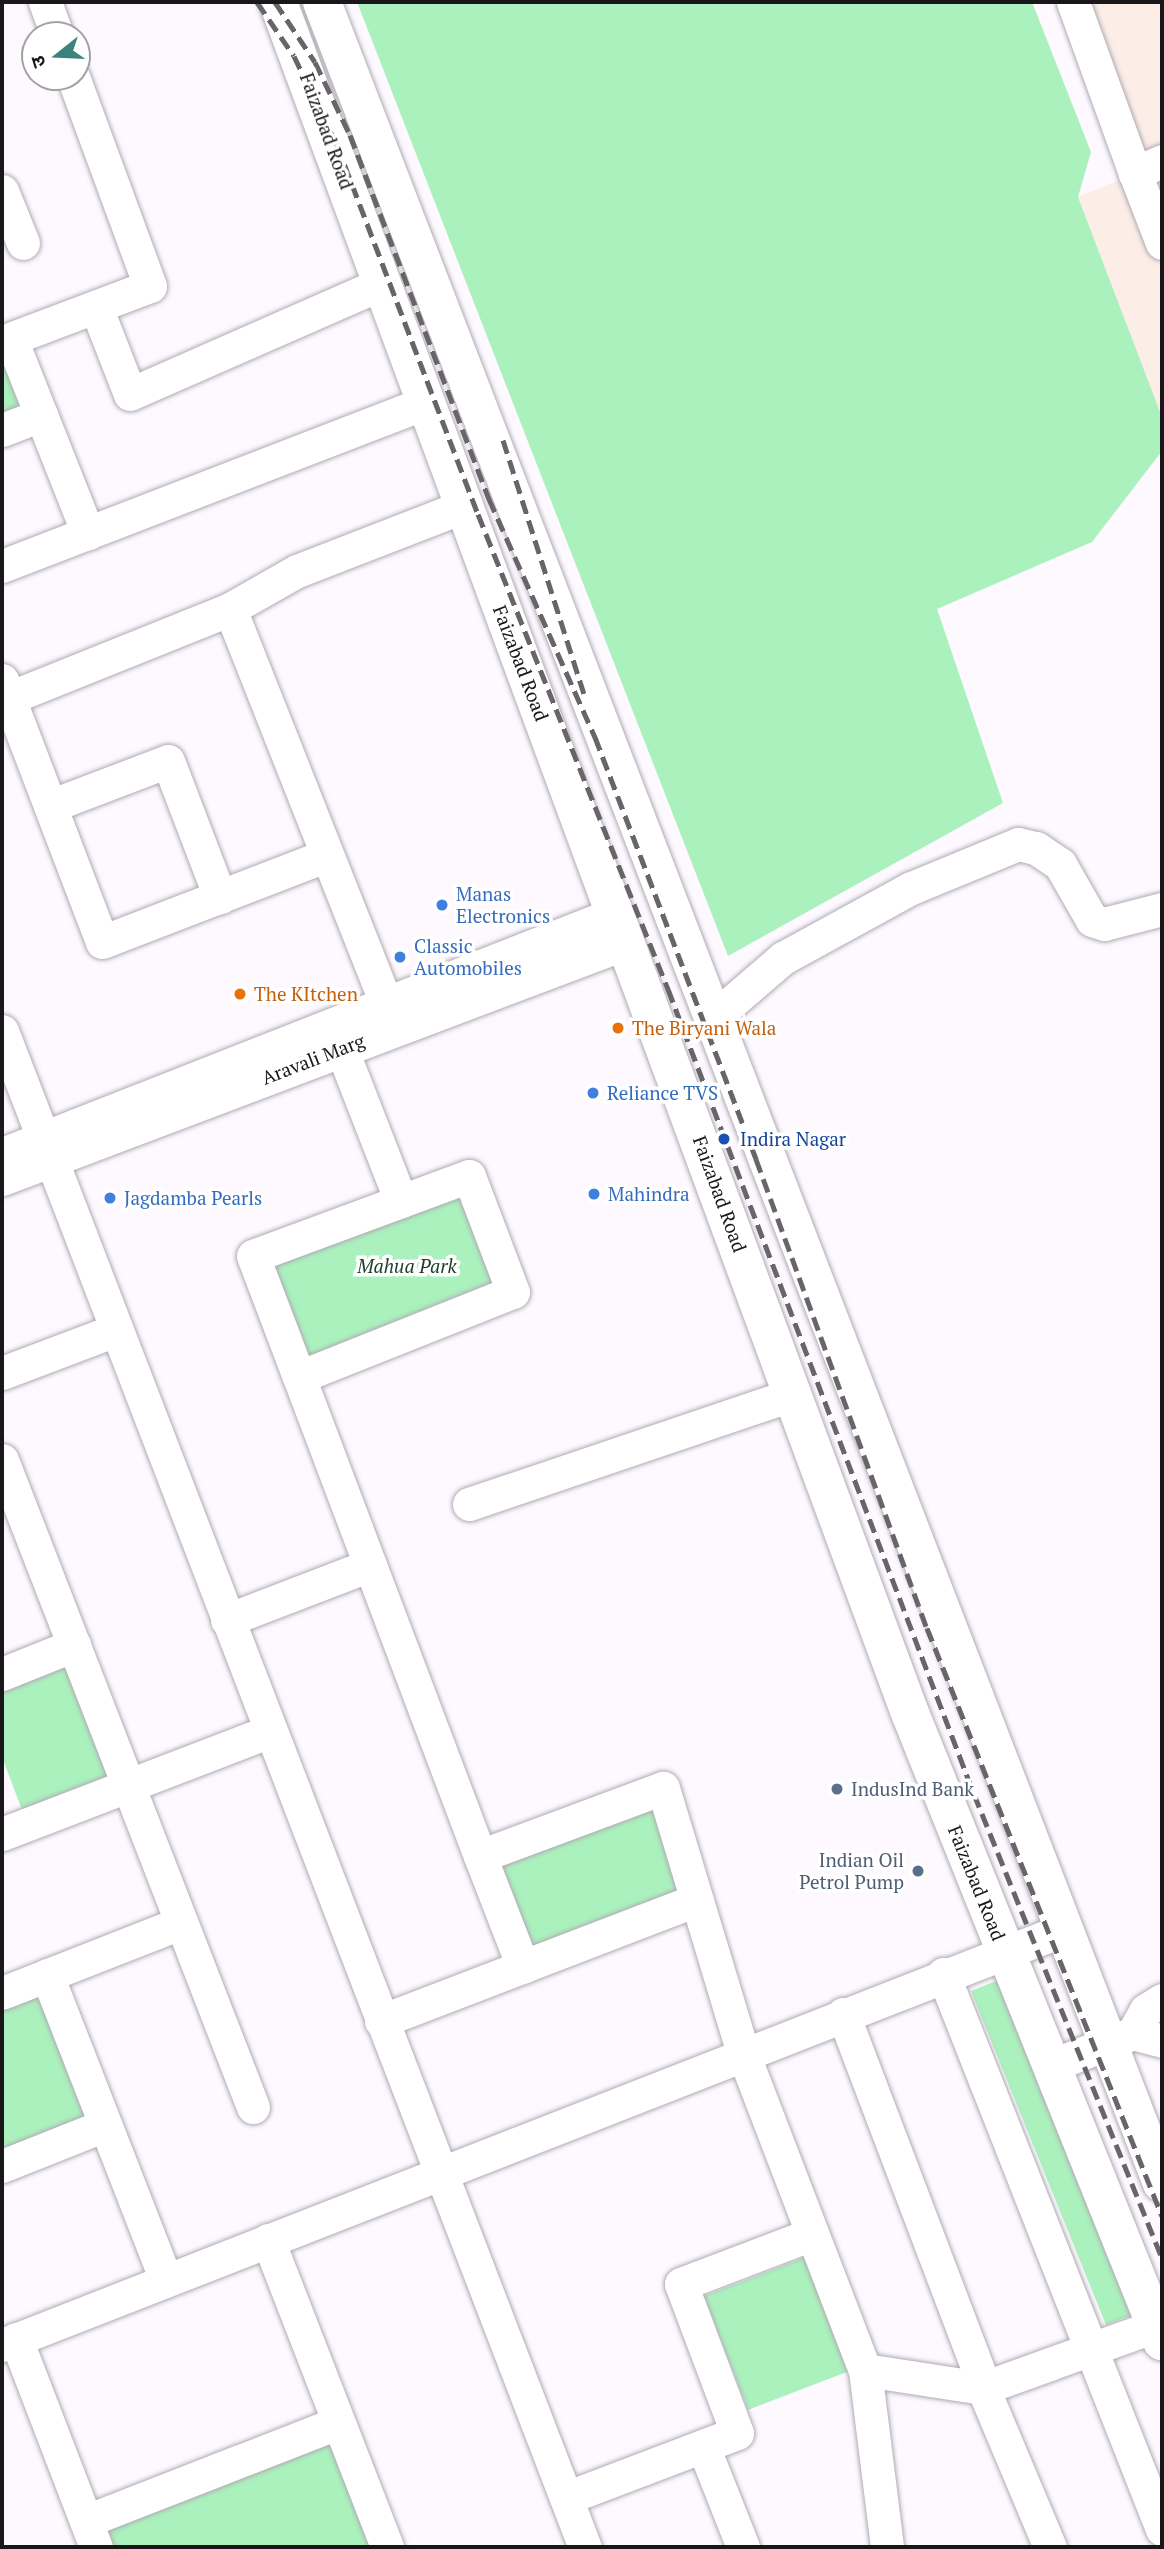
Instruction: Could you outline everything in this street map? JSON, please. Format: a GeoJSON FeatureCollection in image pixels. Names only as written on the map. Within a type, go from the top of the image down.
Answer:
{"type":"FeatureCollection","features":[{"type":"Feature","properties":{"kind":"main road"},"geometry":{"type":"LineString","coordinates":[[265,2],[285,16]]}},
{"type":"Feature","properties":{"kind":"main road","name":"Faizabad Road"},"geometry":{"type":"LineString","coordinates":[[322,2],[1063,1930],[1134,2040],[1162,2183]]}},
{"type":"Feature","properties":{"kind":"main road","name":"Faizabad Road"},"geometry":{"type":"LineString","coordinates":[[285,16],[461,507],[621,928],[910,1713],[1053,2065],[1158,2334]]}},
{"type":"Feature","properties":{"kind":"street"},"geometry":{"type":"LineString","coordinates":[[45,2],[52,21]]}},
{"type":"Feature","properties":{"kind":"street"},"geometry":{"type":"LineString","coordinates":[[1073,2],[1149,167],[1162,243]]}},
{"type":"Feature","properties":{"kind":"street"},"geometry":{"type":"LineString","coordinates":[[78,91],[150,286],[6,341],[41,415],[88,533]]}},
{"type":"Feature","properties":{"kind":"street"},"geometry":{"type":"LineString","coordinates":[[2,191],[23,243]]}},
{"type":"Feature","properties":{"kind":"street"},"geometry":{"type":"LineString","coordinates":[[96,307],[130,394],[381,284]]}},
{"type":"Feature","properties":{"kind":"street"},"geometry":{"type":"LineString","coordinates":[[2,566],[425,403]]}},
{"type":"Feature","properties":{"kind":"street"},"geometry":{"type":"LineString","coordinates":[[2,430],[41,415]]}},
{"type":"Feature","properties":{"kind":"street"},"geometry":{"type":"LineString","coordinates":[[327,855],[102,942],[5,689],[230,609],[297,571],[461,507]]}},
{"type":"Feature","properties":{"kind":"street"},"geometry":{"type":"LineString","coordinates":[[230,609],[391,1015]]}},
{"type":"Feature","properties":{"kind":"street"},"geometry":{"type":"LineString","coordinates":[[50,806],[168,761],[219,897]]}},
{"type":"Feature","properties":{"kind":"street"},"geometry":{"type":"LineString","coordinates":[[712,1019],[783,958],[909,889],[1018,844],[1060,864],[1092,920],[1104,924],[1162,909]]}},
{"type":"Feature","properties":{"kind":"street","name":"Aravali Marg"},"geometry":{"type":"LineString","coordinates":[[2,1179],[47,1149],[621,928]]}},
{"type":"Feature","properties":{"kind":"street"},"geometry":{"type":"LineString","coordinates":[[2,1031],[585,2547]]}},
{"type":"Feature","properties":{"kind":"street"},"geometry":{"type":"LineString","coordinates":[[337,1036],[401,1201]]}},
{"type":"Feature","properties":{"kind":"street","name":"Aravali Marg"},"geometry":{"type":"LineString","coordinates":[[2,1154],[47,1149]]}},
{"type":"Feature","properties":{"kind":"street"},"geometry":{"type":"LineString","coordinates":[[299,1377],[513,1292],[469,1176],[253,1255],[299,1377],[370,1565],[480,1856],[523,1967]]}},
{"type":"Feature","properties":{"kind":"street"},"geometry":{"type":"LineString","coordinates":[[2,1373],[116,1330]]}},
{"type":"Feature","properties":{"kind":"street"},"geometry":{"type":"LineString","coordinates":[[469,1504],[794,1394]]}},
{"type":"Feature","properties":{"kind":"street"},"geometry":{"type":"LineString","coordinates":[[2,1460],[11,1514],[74,1646],[253,2107]]}},
{"type":"Feature","properties":{"kind":"street"},"geometry":{"type":"LineString","coordinates":[[227,1620],[370,1565]]}},
{"type":"Feature","properties":{"kind":"street"},"geometry":{"type":"LineString","coordinates":[[2,1674],[74,1646]]}},
{"type":"Feature","properties":{"kind":"street"},"geometry":{"type":"LineString","coordinates":[[2,1834],[270,1731]]}},
{"type":"Feature","properties":{"kind":"street"},"geometry":{"type":"LineString","coordinates":[[480,1856],[663,1788],[743,2053],[865,2370],[887,2547]]}},
{"type":"Feature","properties":{"kind":"street"},"geometry":{"type":"LineString","coordinates":[[381,2021],[697,1900]]}},
{"type":"Feature","properties":{"kind":"street"},"geometry":{"type":"LineString","coordinates":[[2,1993],[181,1923]]}},
{"type":"Feature","properties":{"kind":"street"},"geometry":{"type":"LineString","coordinates":[[338,2423],[91,2534],[9,2342],[943,1974],[1063,1930]]}},
{"type":"Feature","properties":{"kind":"street"},"geometry":{"type":"LineString","coordinates":[[943,1974],[1162,2529]]}},
{"type":"Feature","properties":{"kind":"street"},"geometry":{"type":"LineString","coordinates":[[47,1975],[166,2280]]}},
{"type":"Feature","properties":{"kind":"street"},"geometry":{"type":"LineString","coordinates":[[1053,2065],[1134,2040],[1146,2010],[1162,2000]]}},
{"type":"Feature","properties":{"kind":"street"},"geometry":{"type":"LineString","coordinates":[[843,2014],[984,2387],[1050,2547]]}},
{"type":"Feature","properties":{"kind":"street"},"geometry":{"type":"LineString","coordinates":[[2,2166],[105,2125]]}},
{"type":"Feature","properties":{"kind":"street"},"geometry":{"type":"LineString","coordinates":[[566,2498],[737,2433],[681,2284],[812,2234]]}},
{"type":"Feature","properties":{"kind":"street"},"geometry":{"type":"LineString","coordinates":[[268,2240],[387,2547]]}},
{"type":"Feature","properties":{"kind":"street"},"geometry":{"type":"LineString","coordinates":[[865,2370],[984,2387],[1090,2347],[1158,2334]]}},
{"type":"Feature","properties":{"kind":"street"},"geometry":{"type":"LineString","coordinates":[[704,2446],[743,2547]]}},
{"type":"Feature","properties":{"kind":"shaded area"},"geometry":{"type":"Polygon","coordinates":[[[1057,2],[1162,2],[1162,417],[1078,197],[1124,178],[1057,2]]]}},
{"type":"Feature","properties":{"kind":"green space"},"geometry":{"type":"Polygon","coordinates":[[[357,2],[1032,2],[1091,152],[1078,197],[1162,417],[1162,451],[1092,542],[937,609],[1003,803],[728,956],[357,2]]]}},
{"type":"Feature","properties":{"kind":"green space"},"geometry":{"type":"Polygon","coordinates":[[[2,349],[29,411],[2,421],[2,349]]]}},
{"type":"Feature","properties":{"kind":"green space","name":"Mahua Park"},"geometry":{"type":"Polygon","coordinates":[[[463,1189],[501,1286],[303,1362],[266,1264],[463,1189]]]}},
{"type":"Feature","properties":{"kind":"green space"},"geometry":{"type":"Polygon","coordinates":[[[68,1665],[111,1775],[22,1810],[2,1757],[2,1691],[68,1665]]]}},
{"type":"Feature","properties":{"kind":"green space"},"geometry":{"type":"Polygon","coordinates":[[[654,1803],[683,1891],[527,1950],[496,1863],[654,1803]]]}},
{"type":"Feature","properties":{"kind":"green space"},"geometry":{"type":"Polygon","coordinates":[[[1016,1973],[1152,2307],[1106,2325],[971,1991],[1016,1973]]]}},
{"type":"Feature","properties":{"kind":"green space"},"geometry":{"type":"Polygon","coordinates":[[[37,1992],[86,2119],[2,2152],[2,2005],[37,1992]]]}},
{"type":"Feature","properties":{"kind":"green space"},"geometry":{"type":"Polygon","coordinates":[[[808,2256],[852,2370],[748,2410],[704,2296],[808,2256]]]}},
{"type":"Feature","properties":{"kind":"green space"},"geometry":{"type":"Polygon","coordinates":[[[331,2441],[372,2547],[112,2547],[104,2528],[331,2441]]]}},
{"type":"Feature","properties":{"kind":"railway"},"geometry":{"type":"LineString","coordinates":[[257,2],[294,56],[337,145],[478,514],[668,989],[974,1794],[1162,2258]]}},
{"type":"Feature","properties":{"kind":"railway"},"geometry":{"type":"LineString","coordinates":[[275,2],[315,62],[350,135],[489,499],[595,737],[756,1159],[927,1628],[1162,2216]]}},
{"type":"Feature","properties":{"kind":"railway"},"geometry":{"type":"LineString","coordinates":[[503,440],[585,697]]}},
{"type":"Feature","properties":{"kind":"place","name":"Manas Electronics"},"geometry":{"type":"Point","coordinates":[442,905]}},
{"type":"Feature","properties":{"kind":"place","name":"Classic Automobiles"},"geometry":{"type":"Point","coordinates":[400,957]}},
{"type":"Feature","properties":{"kind":"place","name":"The KItchen"},"geometry":{"type":"Point","coordinates":[240,994]}},
{"type":"Feature","properties":{"kind":"place","name":"The Biryani Wala"},"geometry":{"type":"Point","coordinates":[618,1028]}},
{"type":"Feature","properties":{"kind":"place","name":"Reliance TVS"},"geometry":{"type":"Point","coordinates":[593,1093]}},
{"type":"Feature","properties":{"kind":"place","name":"Indira Nagar"},"geometry":{"type":"Point","coordinates":[724,1139]}},
{"type":"Feature","properties":{"kind":"place","name":"Mahindra"},"geometry":{"type":"Point","coordinates":[594,1194]}},
{"type":"Feature","properties":{"kind":"place","name":"Jagdamba Pearls"},"geometry":{"type":"Point","coordinates":[110,1198]}},
{"type":"Feature","properties":{"kind":"place","name":"IndusInd Bank"},"geometry":{"type":"Point","coordinates":[837,1789]}},
{"type":"Feature","properties":{"kind":"place","name":"Indian Oil Petrol Pump"},"geometry":{"type":"Point","coordinates":[918,1871]}}]}
